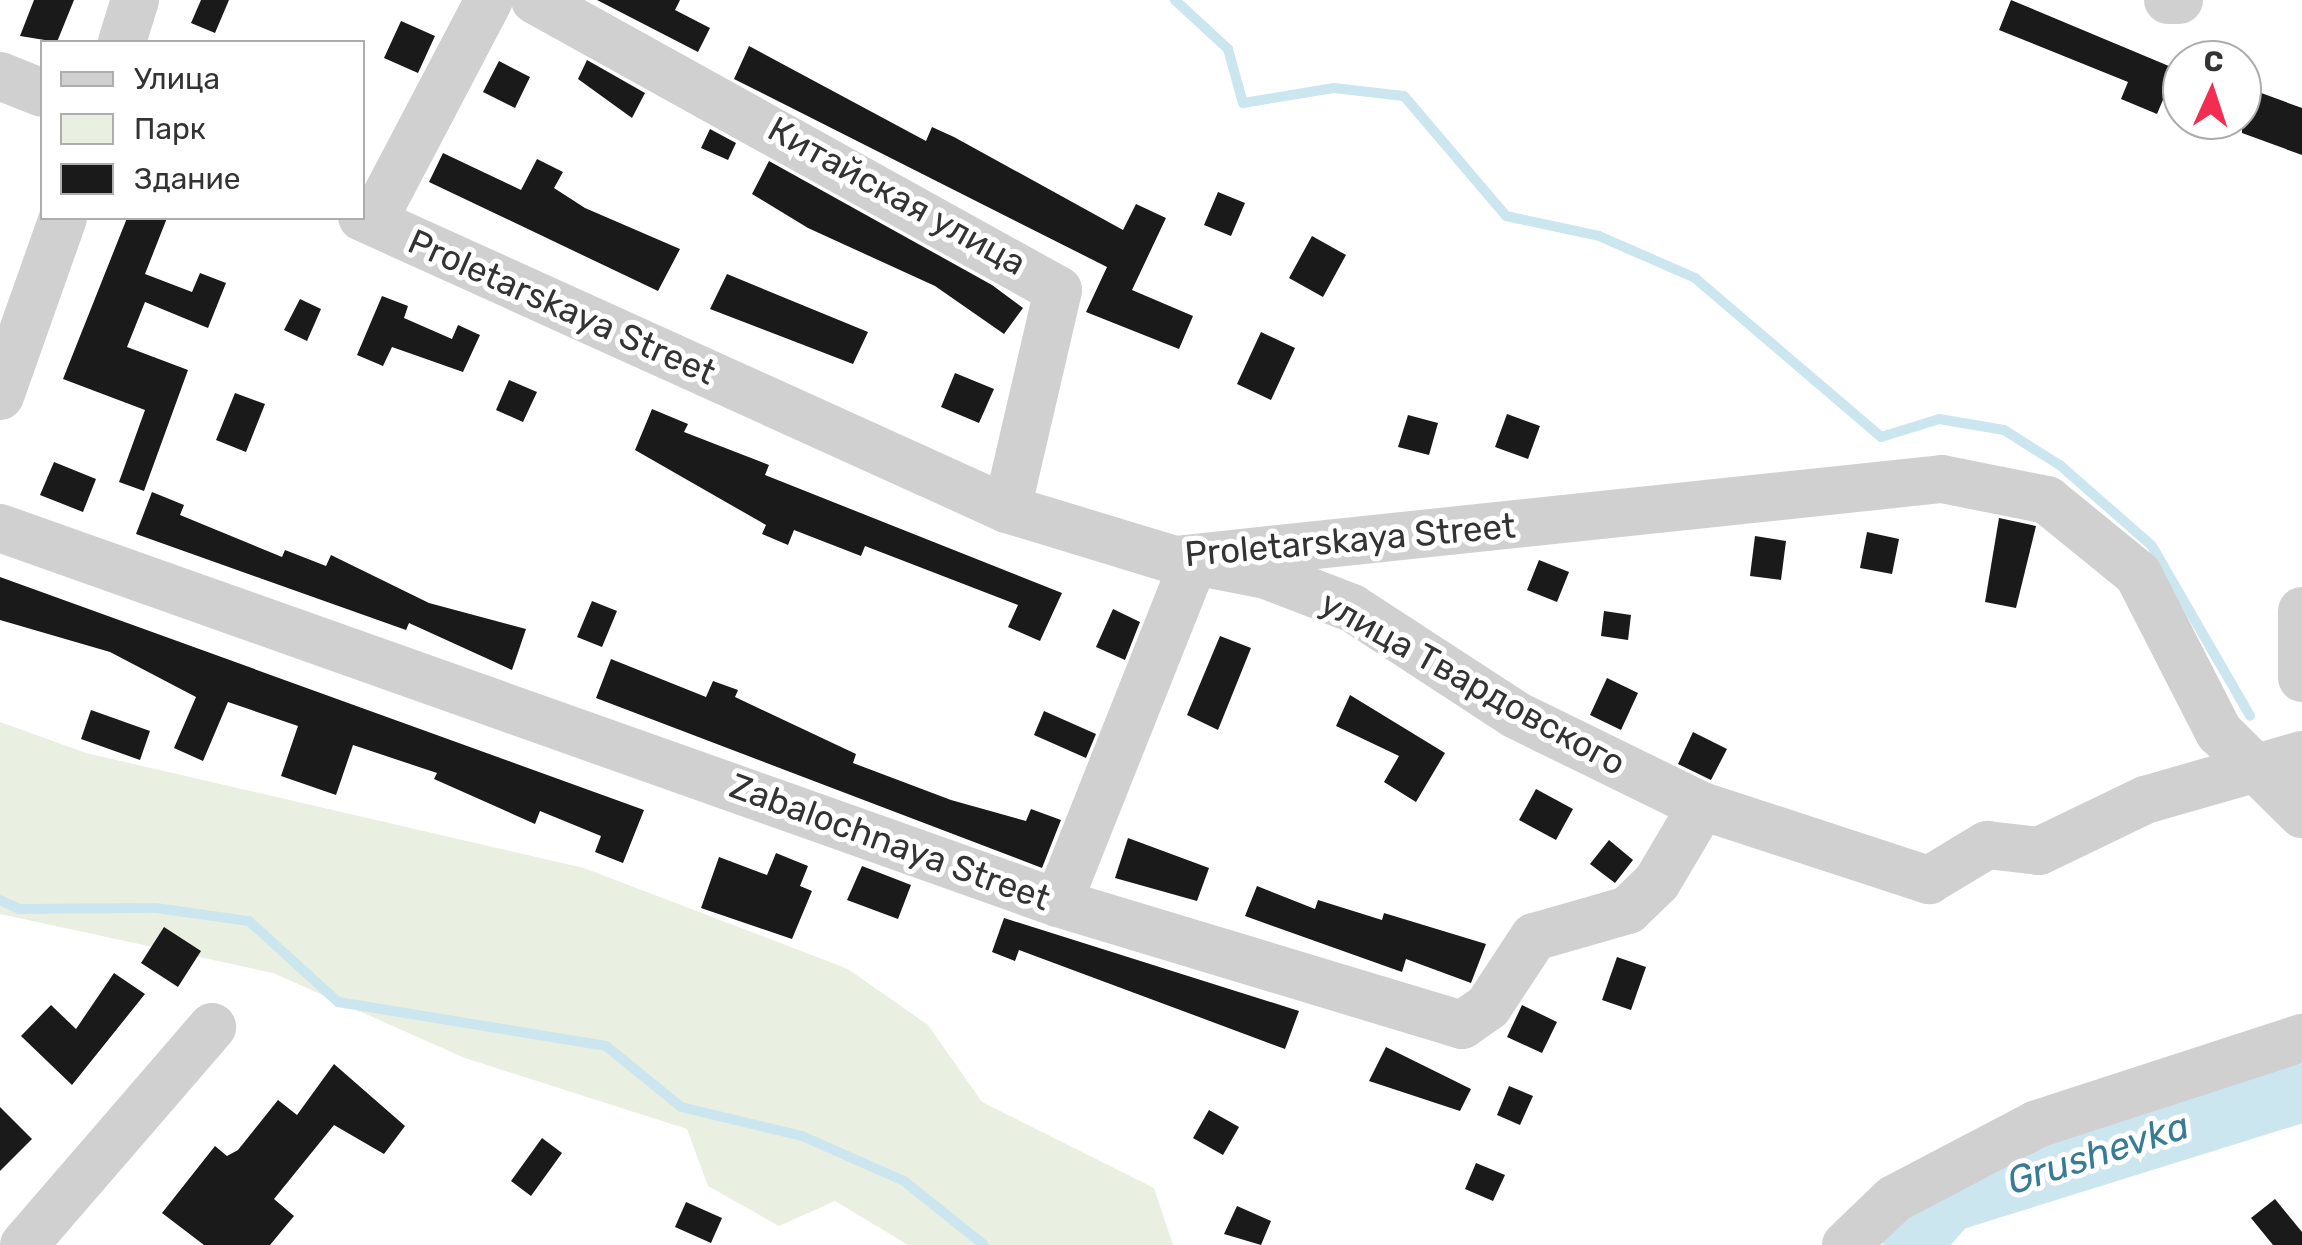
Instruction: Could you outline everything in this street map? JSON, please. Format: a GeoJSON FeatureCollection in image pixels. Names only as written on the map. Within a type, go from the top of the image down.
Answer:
{"type":"FeatureCollection","features":[{"type":"Feature","properties":{"kind":"street"},"geometry":{"type":"LineString","coordinates":[[123,40],[135,0]]}},
{"type":"Feature","properties":{"kind":"street"},"geometry":{"type":"LineString","coordinates":[[368,219],[489,0]]}},
{"type":"Feature","properties":{"kind":"street","name":"Китайская улица"},"geometry":{"type":"LineString","coordinates":[[535,0],[1058,290],[1007,509]]}},
{"type":"Feature","properties":{"kind":"street"},"geometry":{"type":"LineString","coordinates":[[2168,0],[2180,0]]}},
{"type":"Feature","properties":{"kind":"street"},"geometry":{"type":"LineString","coordinates":[[0,76],[40,92]]}},
{"type":"Feature","properties":{"kind":"street","name":"Proletarskaya Street"},"geometry":{"type":"LineString","coordinates":[[368,219],[1007,509],[1194,561],[1942,479],[2047,500],[2100,536],[2138,574],[2219,732],[2252,773],[2302,814]]}},
{"type":"Feature","properties":{"kind":"street"},"geometry":{"type":"LineString","coordinates":[[0,396],[62,220]]}},
{"type":"Feature","properties":{"kind":"street","name":"Zabalochnaya Street"},"geometry":{"type":"LineString","coordinates":[[0,528],[1058,902],[1462,1025],[1488,1007],[1534,937],[1628,910],[1657,882],[1702,806]]}},
{"type":"Feature","properties":{"kind":"street"},"geometry":{"type":"LineString","coordinates":[[1058,902],[1194,561]]}},
{"type":"Feature","properties":{"kind":"street","name":"улица Твардовского"},"geometry":{"type":"LineString","coordinates":[[1194,561],[1266,575],[1352,608],[1516,715],[1702,806],[1929,880],[1987,844],[2039,851],[2145,800],[2252,773],[2302,755]]}},
{"type":"Feature","properties":{"kind":"street"},"geometry":{"type":"LineString","coordinates":[[2302,611],[2302,678]]}},
{"type":"Feature","properties":{"kind":"street"},"geometry":{"type":"LineString","coordinates":[[24,1245],[212,1026]]}},
{"type":"Feature","properties":{"kind":"street"},"geometry":{"type":"LineString","coordinates":[[1846,1245],[1894,1199],[2037,1124],[2302,1038]]}},
{"type":"Feature","properties":{"kind":"green space"},"geometry":{"type":"Polygon","coordinates":[[[0,722],[86,753],[584,868],[848,969],[928,1025],[982,1102],[1154,1188],[1173,1245],[908,1245],[835,1201],[779,1226],[708,1186],[687,1129],[465,1058],[273,973],[0,914],[0,722]]]}},
{"type":"Feature","properties":{"kind":"building"},"geometry":{"type":"Polygon","coordinates":[[[34,0],[74,0],[58,40],[20,36],[34,0]]]}},
{"type":"Feature","properties":{"kind":"building"},"geometry":{"type":"Polygon","coordinates":[[[201,0],[229,0],[215,33],[191,23],[201,0]]]}},
{"type":"Feature","properties":{"kind":"building"},"geometry":{"type":"Polygon","coordinates":[[[597,0],[680,0],[675,10],[710,28],[698,52],[597,0]]]}},
{"type":"Feature","properties":{"kind":"building"},"geometry":{"type":"Polygon","coordinates":[[[2011,0],[2162,63],[2162,102],[2157,114],[2121,99],[2128,82],[1999,30],[2011,0]]]}},
{"type":"Feature","properties":{"kind":"building"},"geometry":{"type":"Polygon","coordinates":[[[401,21],[435,36],[418,73],[384,58],[401,21]]]}},
{"type":"Feature","properties":{"kind":"building"},"geometry":{"type":"Polygon","coordinates":[[[749,46],[926,141],[932,127],[954,137],[1123,230],[1136,204],[1166,218],[1132,290],[1193,316],[1179,349],[1086,312],[1107,267],[734,79],[749,46]]]}},
{"type":"Feature","properties":{"kind":"building"},"geometry":{"type":"Polygon","coordinates":[[[587,60],[645,93],[632,118],[578,79],[587,60]]]}},
{"type":"Feature","properties":{"kind":"building"},"geometry":{"type":"Polygon","coordinates":[[[499,61],[530,77],[515,108],[483,92],[499,61]]]}},
{"type":"Feature","properties":{"kind":"building"},"geometry":{"type":"Polygon","coordinates":[[[2262,93],[2302,108],[2302,155],[2261,140],[2262,93]]]}},
{"type":"Feature","properties":{"kind":"building"},"geometry":{"type":"Polygon","coordinates":[[[710,129],[736,143],[728,160],[701,148],[710,129]]]}},
{"type":"Feature","properties":{"kind":"building"},"geometry":{"type":"Polygon","coordinates":[[[443,153],[521,190],[537,159],[563,172],[554,188],[585,208],[680,249],[658,291],[429,182],[443,153]]]}},
{"type":"Feature","properties":{"kind":"building"},"geometry":{"type":"Polygon","coordinates":[[[769,161],[992,285],[1023,308],[1004,334],[935,286],[808,228],[752,194],[769,161]]]}},
{"type":"Feature","properties":{"kind":"building"},"geometry":{"type":"Polygon","coordinates":[[[1218,192],[1245,203],[1231,236],[1204,225],[1218,192]]]}},
{"type":"Feature","properties":{"kind":"building"},"geometry":{"type":"Polygon","coordinates":[[[126,220],[166,220],[145,274],[192,292],[200,273],[226,283],[208,328],[145,302],[127,347],[188,370],[144,491],[119,482],[145,410],[63,379],[126,220]]]}},
{"type":"Feature","properties":{"kind":"building"},"geometry":{"type":"Polygon","coordinates":[[[1312,236],[1346,255],[1323,297],[1289,278],[1312,236]]]}},
{"type":"Feature","properties":{"kind":"building"},"geometry":{"type":"Polygon","coordinates":[[[727,274],[868,332],[853,364],[710,309],[727,274]]]}},
{"type":"Feature","properties":{"kind":"building"},"geometry":{"type":"Polygon","coordinates":[[[382,296],[408,306],[404,318],[452,339],[458,325],[480,335],[463,372],[392,347],[383,366],[357,355],[382,296]]]}},
{"type":"Feature","properties":{"kind":"building"},"geometry":{"type":"Polygon","coordinates":[[[300,299],[321,309],[307,341],[284,330],[300,299]]]}},
{"type":"Feature","properties":{"kind":"building"},"geometry":{"type":"Polygon","coordinates":[[[1261,332],[1295,348],[1271,400],[1237,384],[1261,332]]]}},
{"type":"Feature","properties":{"kind":"building"},"geometry":{"type":"Polygon","coordinates":[[[955,373],[994,389],[979,423],[941,407],[955,373]]]}},
{"type":"Feature","properties":{"kind":"building"},"geometry":{"type":"Polygon","coordinates":[[[509,380],[537,392],[523,422],[496,410],[509,380]]]}},
{"type":"Feature","properties":{"kind":"building"},"geometry":{"type":"Polygon","coordinates":[[[235,393],[265,404],[246,452],[216,440],[235,393]]]}},
{"type":"Feature","properties":{"kind":"building"},"geometry":{"type":"Polygon","coordinates":[[[652,409],[688,424],[684,432],[769,465],[765,475],[1062,593],[1040,641],[1008,627],[1018,605],[865,546],[861,556],[794,530],[788,545],[762,534],[766,525],[635,450],[652,409]]]}},
{"type":"Feature","properties":{"kind":"building"},"geometry":{"type":"Polygon","coordinates":[[[1507,414],[1540,426],[1528,459],[1495,447],[1507,414]]]}},
{"type":"Feature","properties":{"kind":"building"},"geometry":{"type":"Polygon","coordinates":[[[1408,415],[1438,423],[1429,455],[1398,447],[1408,415]]]}},
{"type":"Feature","properties":{"kind":"building"},"geometry":{"type":"Polygon","coordinates":[[[54,462],[96,479],[83,512],[40,495],[54,462]]]}},
{"type":"Feature","properties":{"kind":"building"},"geometry":{"type":"Polygon","coordinates":[[[152,492],[184,505],[180,515],[282,557],[285,550],[326,566],[331,555],[429,603],[526,629],[512,670],[409,623],[406,630],[136,534],[152,492]]]}},
{"type":"Feature","properties":{"kind":"building"},"geometry":{"type":"Polygon","coordinates":[[[1999,518],[2036,526],[2016,608],[1985,602],[1999,518]]]}},
{"type":"Feature","properties":{"kind":"building"},"geometry":{"type":"Polygon","coordinates":[[[1867,532],[1899,539],[1892,574],[1860,568],[1867,532]]]}},
{"type":"Feature","properties":{"kind":"building"},"geometry":{"type":"Polygon","coordinates":[[[1755,536],[1786,541],[1781,580],[1750,576],[1755,536]]]}},
{"type":"Feature","properties":{"kind":"building"},"geometry":{"type":"Polygon","coordinates":[[[1539,560],[1569,572],[1557,602],[1527,590],[1539,560]]]}},
{"type":"Feature","properties":{"kind":"building"},"geometry":{"type":"Polygon","coordinates":[[[0,577],[644,810],[623,863],[595,852],[601,836],[540,811],[535,824],[434,779],[437,773],[353,745],[336,795],[281,776],[298,726],[228,702],[203,761],[174,748],[196,697],[110,652],[0,620],[0,577]]]}},
{"type":"Feature","properties":{"kind":"building"},"geometry":{"type":"Polygon","coordinates":[[[592,601],[617,611],[602,647],[577,637],[592,601]]]}},
{"type":"Feature","properties":{"kind":"building"},"geometry":{"type":"Polygon","coordinates":[[[1113,609],[1140,622],[1125,660],[1096,647],[1113,609]]]}},
{"type":"Feature","properties":{"kind":"building"},"geometry":{"type":"Polygon","coordinates":[[[1604,611],[1631,615],[1628,640],[1601,636],[1604,611]]]}},
{"type":"Feature","properties":{"kind":"building"},"geometry":{"type":"Polygon","coordinates":[[[1220,636],[1251,648],[1218,730],[1187,715],[1220,636]]]}},
{"type":"Feature","properties":{"kind":"building"},"geometry":{"type":"Polygon","coordinates":[[[611,659],[706,697],[713,681],[738,690],[735,697],[856,754],[853,763],[951,800],[1026,821],[1031,809],[1061,820],[1042,868],[596,698],[611,659]]]}},
{"type":"Feature","properties":{"kind":"building"},"geometry":{"type":"Polygon","coordinates":[[[1607,678],[1638,693],[1621,730],[1590,715],[1607,678]]]}},
{"type":"Feature","properties":{"kind":"building"},"geometry":{"type":"Polygon","coordinates":[[[1350,695],[1445,753],[1416,802],[1384,782],[1399,756],[1336,726],[1350,695]]]}},
{"type":"Feature","properties":{"kind":"building"},"geometry":{"type":"Polygon","coordinates":[[[91,710],[150,731],[140,760],[81,739],[91,710]]]}},
{"type":"Feature","properties":{"kind":"building"},"geometry":{"type":"Polygon","coordinates":[[[1044,711],[1096,734],[1086,758],[1034,735],[1044,711]]]}},
{"type":"Feature","properties":{"kind":"building"},"geometry":{"type":"Polygon","coordinates":[[[1693,732],[1727,749],[1711,780],[1678,764],[1693,732]]]}},
{"type":"Feature","properties":{"kind":"building"},"geometry":{"type":"Polygon","coordinates":[[[1536,789],[1573,809],[1556,840],[1519,820],[1536,789]]]}},
{"type":"Feature","properties":{"kind":"building"},"geometry":{"type":"Polygon","coordinates":[[[1128,838],[1209,868],[1197,901],[1115,878],[1128,838]]]}},
{"type":"Feature","properties":{"kind":"building"},"geometry":{"type":"Polygon","coordinates":[[[1609,840],[1633,860],[1615,883],[1590,864],[1609,840]]]}},
{"type":"Feature","properties":{"kind":"building"},"geometry":{"type":"Polygon","coordinates":[[[776,853],[808,866],[800,886],[812,891],[792,939],[701,908],[719,857],[767,875],[776,853]]]}},
{"type":"Feature","properties":{"kind":"building"},"geometry":{"type":"Polygon","coordinates":[[[862,866],[911,885],[898,919],[847,900],[862,866]]]}},
{"type":"Feature","properties":{"kind":"building"},"geometry":{"type":"Polygon","coordinates":[[[1257,886],[1315,909],[1318,900],[1382,920],[1384,913],[1486,944],[1471,983],[1406,959],[1402,972],[1245,916],[1257,886]]]}},
{"type":"Feature","properties":{"kind":"building"},"geometry":{"type":"Polygon","coordinates":[[[1004,918],[1299,1011],[1285,1049],[1019,950],[1015,961],[992,952],[1004,918]]]}},
{"type":"Feature","properties":{"kind":"building"},"geometry":{"type":"Polygon","coordinates":[[[164,927],[201,951],[178,987],[141,963],[164,927]]]}},
{"type":"Feature","properties":{"kind":"building"},"geometry":{"type":"Polygon","coordinates":[[[1617,957],[1646,967],[1631,1010],[1602,1000],[1617,957]]]}},
{"type":"Feature","properties":{"kind":"building"},"geometry":{"type":"Polygon","coordinates":[[[114,973],[145,994],[72,1085],[21,1036],[51,1005],[76,1029],[114,973]]]}},
{"type":"Feature","properties":{"kind":"building"},"geometry":{"type":"Polygon","coordinates":[[[1522,1005],[1557,1022],[1542,1053],[1507,1037],[1522,1005]]]}},
{"type":"Feature","properties":{"kind":"building"},"geometry":{"type":"Polygon","coordinates":[[[1386,1047],[1471,1089],[1460,1111],[1369,1081],[1386,1047]]]}},
{"type":"Feature","properties":{"kind":"building"},"geometry":{"type":"Polygon","coordinates":[[[334,1064],[405,1126],[384,1154],[334,1125],[274,1199],[294,1216],[270,1245],[204,1245],[162,1213],[215,1146],[227,1156],[238,1150],[278,1100],[297,1115],[334,1064]]]}},
{"type":"Feature","properties":{"kind":"building"},"geometry":{"type":"Polygon","coordinates":[[[1509,1086],[1533,1096],[1520,1125],[1497,1115],[1509,1086]]]}},
{"type":"Feature","properties":{"kind":"building"},"geometry":{"type":"Polygon","coordinates":[[[0,1107],[32,1139],[0,1171],[0,1107]]]}},
{"type":"Feature","properties":{"kind":"building"},"geometry":{"type":"Polygon","coordinates":[[[1209,1110],[1239,1127],[1223,1155],[1193,1138],[1209,1110]]]}},
{"type":"Feature","properties":{"kind":"building"},"geometry":{"type":"Polygon","coordinates":[[[542,1138],[562,1153],[531,1196],[511,1181],[542,1138]]]}},
{"type":"Feature","properties":{"kind":"building"},"geometry":{"type":"Polygon","coordinates":[[[1476,1163],[1505,1175],[1493,1201],[1465,1189],[1476,1163]]]}},
{"type":"Feature","properties":{"kind":"building"},"geometry":{"type":"Polygon","coordinates":[[[2275,1199],[2302,1232],[2302,1245],[2273,1245],[2251,1218],[2275,1199]]]}},
{"type":"Feature","properties":{"kind":"building"},"geometry":{"type":"Polygon","coordinates":[[[686,1202],[722,1218],[711,1243],[675,1227],[686,1202]]]}},
{"type":"Feature","properties":{"kind":"building"},"geometry":{"type":"Polygon","coordinates":[[[1237,1206],[1271,1221],[1261,1245],[1224,1234],[1237,1206]]]}},
{"type":"Feature","properties":{"kind":"waterway"},"geometry":{"type":"LineString","coordinates":[[1175,0],[1228,49],[1243,103],[1334,88],[1404,96],[1506,216],[1599,236],[1695,278],[1881,437],[1939,419],[2004,430],[2061,466],[2152,546],[2250,716]]}},
{"type":"Feature","properties":{"kind":"waterway"},"geometry":{"type":"LineString","coordinates":[[0,900],[19,909],[156,908],[249,921],[338,1002],[606,1046],[681,1107],[802,1136],[904,1181],[984,1245]]}},
{"type":"Feature","properties":{"kind":"waterway","name":"Grushevka"},"geometry":{"type":"LineString","coordinates":[[1912,1245],[1949,1203],[2302,1093]]}}]}
